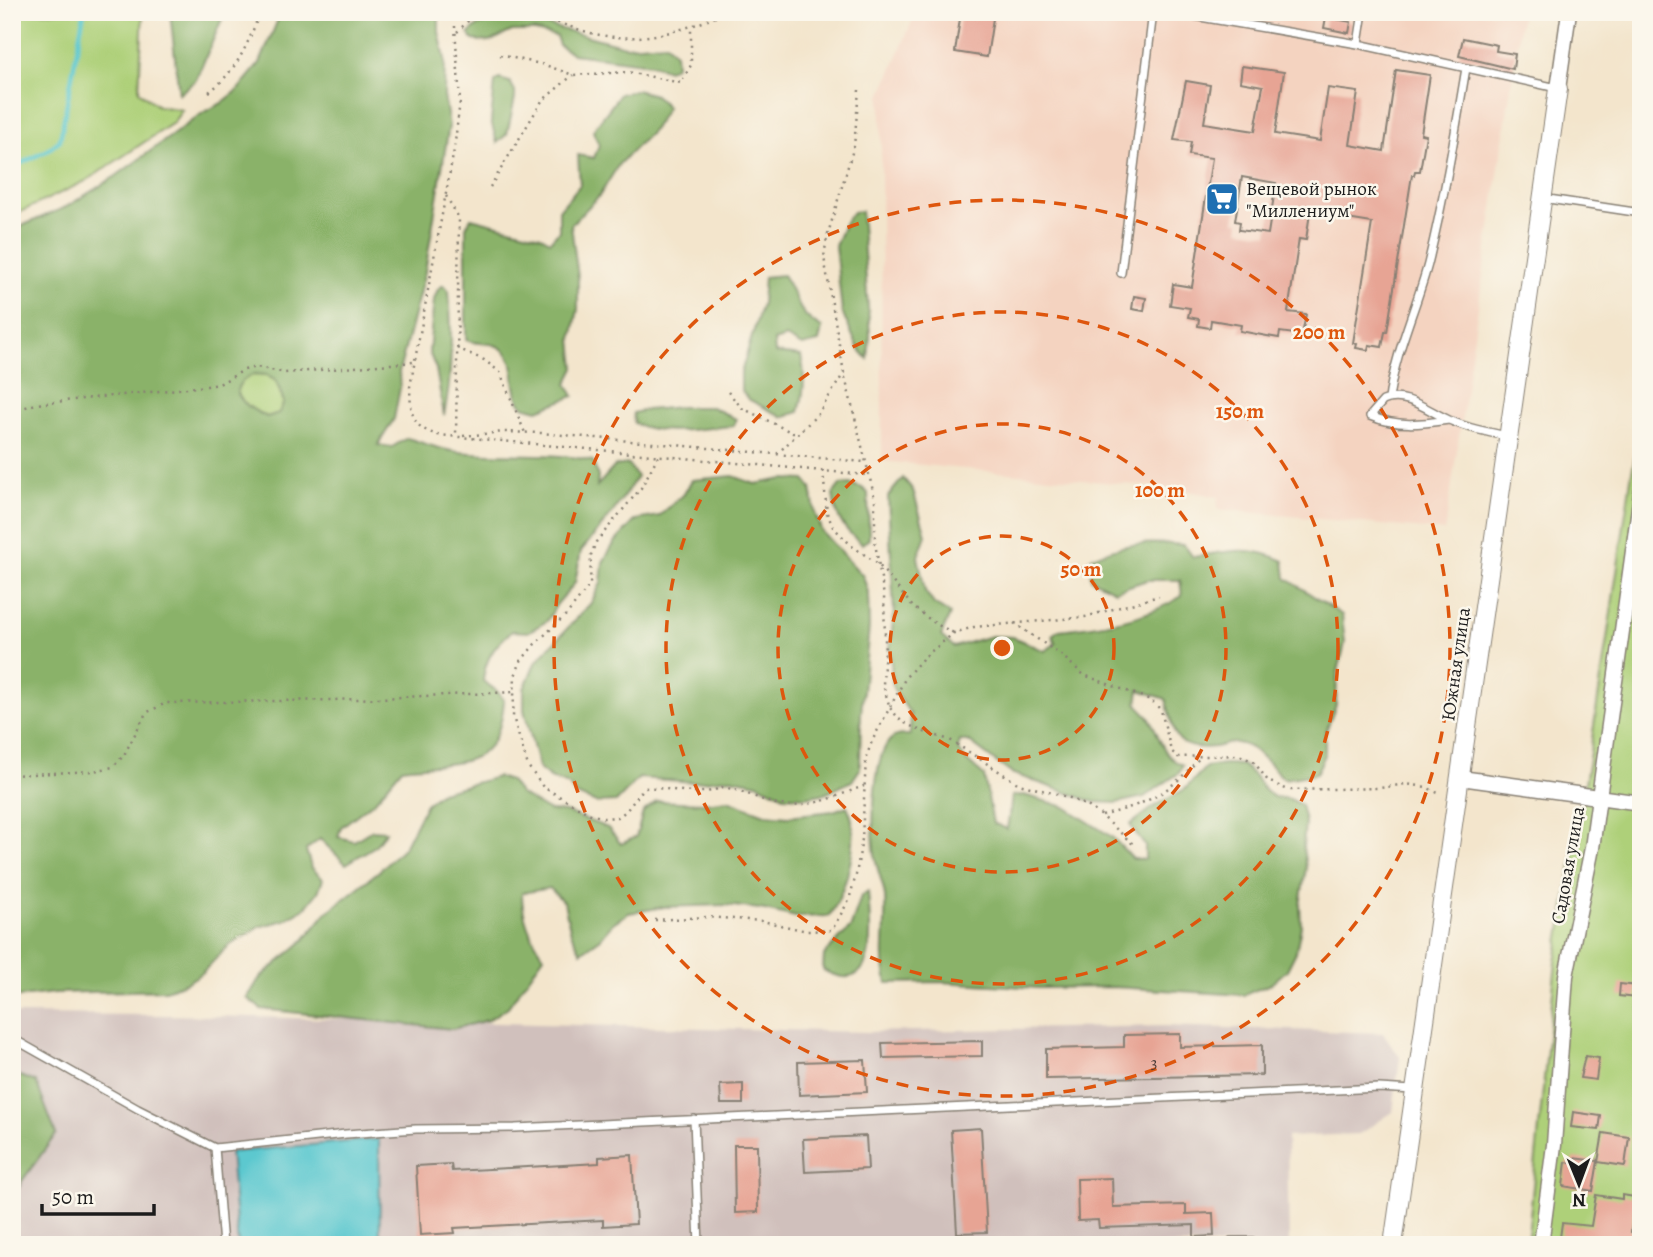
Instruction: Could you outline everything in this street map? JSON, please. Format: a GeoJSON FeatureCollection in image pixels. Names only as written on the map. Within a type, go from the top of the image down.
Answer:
{"type":"FeatureCollection","features":[{"type":"Feature","properties":{"kind":"street"},"geometry":{"type":"LineString","coordinates":[[1558,89],[1569,12]]}},
{"type":"Feature","properties":{"kind":"street","name":"Южная улица"},"geometry":{"type":"LineString","coordinates":[[1393,1245],[1558,89]]}},
{"type":"Feature","properties":{"kind":"street","name":"Садовая улица"},"geometry":{"type":"LineString","coordinates":[[1541,1245],[1554,1145],[1566,976],[1588,874],[1641,493]]}},
{"type":"Feature","properties":{"kind":"street"},"geometry":{"type":"LineString","coordinates":[[1461,778],[1641,803]]}},
{"type":"Feature","properties":{"kind":"lane"},"geometry":{"type":"LineString","coordinates":[[1121,273],[1153,12]]}},
{"type":"Feature","properties":{"kind":"lane"},"geometry":{"type":"LineString","coordinates":[[1171,12],[1358,44],[1558,89]]}},
{"type":"Feature","properties":{"kind":"lane"},"geometry":{"type":"LineString","coordinates":[[1358,44],[1363,12]]}},
{"type":"Feature","properties":{"kind":"lane"},"geometry":{"type":"LineString","coordinates":[[1388,398],[1392,375],[1427,266],[1447,177],[1466,68]]}},
{"type":"Feature","properties":{"kind":"lane"},"geometry":{"type":"LineString","coordinates":[[1542,198],[1641,213]]}},
{"type":"Feature","properties":{"kind":"lane"},"geometry":{"type":"LineString","coordinates":[[1449,420],[1407,424],[1387,422],[1370,416],[1388,398],[1414,402],[1449,420],[1507,436]]}},
{"type":"Feature","properties":{"kind":"lane"},"geometry":{"type":"LineString","coordinates":[[12,1038],[138,1109],[215,1148],[405,1130],[515,1128],[1366,1088],[1417,1090]]}},
{"type":"Feature","properties":{"kind":"lane"},"geometry":{"type":"LineString","coordinates":[[694,1119],[699,1245]]}},
{"type":"Feature","properties":{"kind":"lane"},"geometry":{"type":"LineString","coordinates":[[215,1148],[223,1245]]}},
{"type":"Feature","properties":{"kind":"lane"},"geometry":{"type":"LineString","coordinates":[[1231,1241],[1252,1241],[1257,1245]]}},
{"type":"Feature","properties":{"kind":"path"},"geometry":{"type":"LineString","coordinates":[[209,92],[225,80],[237,65],[260,12]]}},
{"type":"Feature","properties":{"kind":"path"},"geometry":{"type":"LineString","coordinates":[[454,12],[460,101],[446,196],[414,362],[411,407],[414,420],[420,428],[455,436],[867,475]]}},
{"type":"Feature","properties":{"kind":"path"},"geometry":{"type":"LineString","coordinates":[[456,33],[477,12]]}},
{"type":"Feature","properties":{"kind":"path"},"geometry":{"type":"LineString","coordinates":[[524,12],[592,33],[640,38],[691,26],[727,12]]}},
{"type":"Feature","properties":{"kind":"path"},"geometry":{"type":"LineString","coordinates":[[500,55],[545,65],[573,75],[628,72],[681,83],[691,65],[691,26]]}},
{"type":"Feature","properties":{"kind":"path"},"geometry":{"type":"LineString","coordinates":[[490,187],[542,101],[573,75]]}},
{"type":"Feature","properties":{"kind":"path"},"geometry":{"type":"LineString","coordinates":[[859,90],[854,146],[827,237],[824,257],[844,373],[875,499],[875,543],[884,618],[883,685],[890,708],[901,722],[950,740],[1019,784],[1068,797],[1102,816],[1134,845]]}},
{"type":"Feature","properties":{"kind":"path"},"geometry":{"type":"LineString","coordinates":[[446,196],[459,218],[455,436]]}},
{"type":"Feature","properties":{"kind":"path"},"geometry":{"type":"LineString","coordinates":[[457,348],[484,360],[500,372],[525,433]]}},
{"type":"Feature","properties":{"kind":"path"},"geometry":{"type":"LineString","coordinates":[[12,411],[36,404],[219,384],[256,367],[285,373],[414,362]]}},
{"type":"Feature","properties":{"kind":"path"},"geometry":{"type":"LineString","coordinates":[[777,454],[818,414],[844,373]]}},
{"type":"Feature","properties":{"kind":"path"},"geometry":{"type":"LineString","coordinates":[[728,392],[742,408],[797,435]]}},
{"type":"Feature","properties":{"kind":"path"},"geometry":{"type":"LineString","coordinates":[[455,436],[525,433],[864,462]]}},
{"type":"Feature","properties":{"kind":"path"},"geometry":{"type":"LineString","coordinates":[[658,456],[640,488],[596,542],[591,555],[590,584],[567,614],[535,644],[521,662],[515,676],[513,717],[528,766],[543,787],[588,813],[603,818],[618,817],[644,788],[660,787],[686,792],[715,791],[721,787],[738,789],[775,804],[813,804],[864,786]]}},
{"type":"Feature","properties":{"kind":"path"},"geometry":{"type":"LineString","coordinates":[[823,471],[827,513],[834,527],[852,546],[878,564],[914,607],[936,624],[954,633]]}},
{"type":"Feature","properties":{"kind":"path"},"geometry":{"type":"LineString","coordinates":[[655,920],[707,917],[762,921],[807,931],[832,930],[849,900],[856,875],[862,839],[866,758],[872,741],[906,677],[923,658],[954,633],[974,627],[1085,617],[1159,596]]}},
{"type":"Feature","properties":{"kind":"path"},"geometry":{"type":"LineString","coordinates":[[1014,623],[1061,655],[1084,675],[1151,700],[1161,710],[1171,751],[1178,757],[1239,755],[1254,762],[1268,781],[1288,790],[1380,788],[1415,784],[1457,802]]}},
{"type":"Feature","properties":{"kind":"path"},"geometry":{"type":"LineString","coordinates":[[12,775],[93,771],[113,767],[124,755],[146,713],[166,703],[334,700],[514,691]]}},
{"type":"Feature","properties":{"kind":"path"},"geometry":{"type":"LineString","coordinates":[[1102,816],[1144,803],[1182,779],[1201,756]]}},
{"type":"Feature","properties":{"kind":"shaded area","name":"Вещевой рынок \"Миллениум\""},"geometry":{"type":"Polygon","coordinates":[[[916,12],[1522,12],[1445,531],[1217,509],[1218,497],[1178,489],[882,461],[881,96],[916,12]]]}},
{"type":"Feature","properties":{"kind":"shaded area"},"geometry":{"type":"Polygon","coordinates":[[[12,1014],[169,1015],[865,1032],[1166,1026],[1383,1033],[1400,1057],[1393,1112],[1359,1134],[1287,1137],[1289,1245],[12,1245],[12,1014]]]}},
{"type":"Feature","properties":{"kind":"green space"},"geometry":{"type":"Polygon","coordinates":[[[12,12],[143,12],[139,91],[158,106],[182,110],[173,123],[86,181],[12,216],[12,12]]]}},
{"type":"Feature","properties":{"kind":"green space"},"geometry":{"type":"Polygon","coordinates":[[[170,12],[225,12],[196,80],[179,94],[170,12]]]}},
{"type":"Feature","properties":{"kind":"green space"},"geometry":{"type":"Polygon","coordinates":[[[281,12],[439,12],[439,32],[445,59],[444,96],[449,126],[425,272],[399,372],[400,388],[394,419],[378,445],[392,447],[407,438],[453,451],[560,456],[593,461],[598,477],[597,486],[615,466],[628,464],[637,477],[611,515],[581,551],[575,583],[547,621],[528,632],[512,631],[492,653],[483,681],[504,700],[501,723],[494,740],[485,751],[472,758],[402,768],[375,801],[341,827],[338,837],[354,841],[372,830],[386,831],[375,846],[346,864],[320,839],[306,850],[311,867],[323,879],[318,892],[306,907],[285,920],[259,927],[228,946],[201,974],[166,990],[55,993],[12,998],[12,230],[66,207],[116,176],[204,112],[222,103],[237,91],[260,63],[281,12]],[[255,374],[245,379],[239,385],[238,391],[244,403],[267,417],[279,413],[284,402],[276,381],[266,375],[255,374]]]}},
{"type":"Feature","properties":{"kind":"green space"},"geometry":{"type":"Polygon","coordinates":[[[520,18],[625,46],[666,43],[675,53],[676,65],[668,70],[651,64],[573,54],[559,45],[556,36],[535,31],[512,31],[489,42],[473,40],[469,34],[485,22],[520,18]]]}},
{"type":"Feature","properties":{"kind":"green space"},"geometry":{"type":"Polygon","coordinates":[[[499,79],[510,82],[515,98],[507,134],[497,143],[491,121],[495,82],[499,79]]]}},
{"type":"Feature","properties":{"kind":"green space"},"geometry":{"type":"Polygon","coordinates":[[[636,90],[655,95],[667,107],[654,129],[619,164],[600,195],[571,225],[578,277],[578,309],[572,339],[575,368],[567,384],[574,396],[538,410],[523,406],[517,395],[508,355],[495,345],[466,340],[466,227],[471,218],[541,236],[550,241],[559,231],[559,210],[580,185],[578,155],[594,158],[599,145],[593,131],[599,121],[619,94],[636,90]]]}},
{"type":"Feature","properties":{"kind":"green space"},"geometry":{"type":"Polygon","coordinates":[[[861,211],[870,335],[868,359],[858,348],[842,312],[835,246],[845,222],[853,212],[861,211]]]}},
{"type":"Feature","properties":{"kind":"green space"},"geometry":{"type":"Polygon","coordinates":[[[783,275],[806,316],[822,328],[819,342],[802,346],[786,337],[774,341],[775,353],[801,356],[804,370],[799,412],[782,417],[748,399],[741,390],[741,373],[762,303],[764,277],[783,275]]]}},
{"type":"Feature","properties":{"kind":"green space"},"geometry":{"type":"Polygon","coordinates":[[[443,285],[449,291],[451,338],[449,385],[444,415],[436,369],[429,352],[434,299],[443,285]]]}},
{"type":"Feature","properties":{"kind":"green space"},"geometry":{"type":"Polygon","coordinates":[[[255,374],[266,375],[276,381],[284,403],[279,413],[267,417],[244,403],[240,397],[239,385],[255,374]]]}},
{"type":"Feature","properties":{"kind":"green space"},"geometry":{"type":"Polygon","coordinates":[[[681,407],[712,407],[736,419],[733,426],[669,431],[634,423],[633,413],[681,407]]]}},
{"type":"Feature","properties":{"kind":"green space"},"geometry":{"type":"Polygon","coordinates":[[[1641,426],[1641,1245],[1527,1245],[1556,962],[1641,426]]]}},
{"type":"Feature","properties":{"kind":"green space"},"geometry":{"type":"Polygon","coordinates":[[[733,476],[755,484],[784,479],[805,480],[811,488],[815,513],[822,532],[863,576],[868,592],[869,627],[861,714],[860,769],[852,781],[827,793],[806,797],[784,796],[757,783],[731,778],[694,782],[639,778],[616,802],[596,803],[576,795],[568,785],[550,778],[539,769],[524,710],[524,689],[535,663],[591,603],[601,583],[603,562],[615,542],[636,520],[659,516],[684,494],[692,480],[733,476]]]}},
{"type":"Feature","properties":{"kind":"green space"},"geometry":{"type":"Polygon","coordinates":[[[903,478],[913,490],[926,535],[918,557],[925,591],[934,604],[950,614],[941,636],[954,647],[991,636],[1013,637],[1045,651],[1056,643],[1052,635],[1059,630],[1138,616],[1182,596],[1180,580],[1147,580],[1115,591],[1091,579],[1090,558],[1136,544],[1184,545],[1193,557],[1239,551],[1272,556],[1284,561],[1286,578],[1342,615],[1345,643],[1337,676],[1336,705],[1325,734],[1325,755],[1316,774],[1284,779],[1257,752],[1243,745],[1234,743],[1201,748],[1183,743],[1174,730],[1166,699],[1139,690],[1137,704],[1148,716],[1165,751],[1183,765],[1179,773],[1144,797],[1116,803],[1094,802],[1011,773],[968,741],[960,741],[958,749],[984,776],[993,823],[1007,829],[1012,796],[1024,795],[1065,807],[1112,837],[1133,859],[1145,859],[1145,846],[1130,825],[1155,806],[1185,789],[1206,767],[1242,765],[1255,776],[1264,790],[1274,797],[1290,799],[1301,805],[1305,822],[1303,847],[1306,868],[1300,904],[1301,926],[1296,952],[1287,970],[1271,984],[1244,995],[1113,987],[1040,988],[941,982],[887,983],[884,961],[885,897],[876,861],[873,816],[876,780],[884,750],[895,737],[910,735],[911,715],[893,688],[890,649],[894,613],[888,496],[903,478]]]}},
{"type":"Feature","properties":{"kind":"green space"},"geometry":{"type":"Polygon","coordinates":[[[850,484],[868,493],[869,539],[862,544],[850,534],[842,522],[834,502],[833,494],[840,485],[850,484]]]}},
{"type":"Feature","properties":{"kind":"green space"},"geometry":{"type":"Polygon","coordinates":[[[497,777],[510,781],[520,794],[550,811],[566,812],[608,828],[621,844],[636,837],[643,812],[657,801],[704,803],[728,800],[765,814],[788,816],[833,811],[847,806],[851,817],[853,846],[847,878],[829,916],[796,917],[725,905],[664,907],[629,913],[613,923],[601,938],[581,952],[571,933],[564,903],[550,888],[522,893],[528,926],[544,956],[508,1007],[488,1020],[452,1029],[261,1009],[247,998],[260,978],[304,940],[326,913],[379,871],[404,847],[426,804],[441,792],[497,777]]]}},
{"type":"Feature","properties":{"kind":"green space"},"geometry":{"type":"Polygon","coordinates":[[[868,891],[870,939],[863,967],[855,975],[842,977],[823,970],[824,955],[851,927],[861,896],[868,891]]]}},
{"type":"Feature","properties":{"kind":"green space"},"geometry":{"type":"Polygon","coordinates":[[[12,1073],[36,1082],[56,1134],[22,1181],[12,1201],[12,1073]]]}},
{"type":"Feature","properties":{"kind":"water"},"geometry":{"type":"Polygon","coordinates":[[[379,1139],[380,1242],[349,1245],[238,1245],[230,1152],[379,1139]]]}},
{"type":"Feature","properties":{"kind":"building"},"geometry":{"type":"Polygon","coordinates":[[[961,12],[994,12],[987,57],[955,52],[961,12]]]}},
{"type":"Feature","properties":{"kind":"building"},"geometry":{"type":"Polygon","coordinates":[[[1326,17],[1351,22],[1349,33],[1324,28],[1326,17]]]}},
{"type":"Feature","properties":{"kind":"building"},"geometry":{"type":"Polygon","coordinates":[[[1463,38],[1497,45],[1496,51],[1515,54],[1513,69],[1459,56],[1463,38]]]}},
{"type":"Feature","properties":{"kind":"building","name":"Вещевой рынок \"Миллениум\""},"geometry":{"type":"Polygon","coordinates":[[[1242,66],[1284,72],[1275,134],[1320,141],[1328,88],[1358,92],[1350,145],[1384,151],[1396,70],[1430,75],[1421,134],[1426,135],[1420,171],[1415,171],[1412,175],[1387,332],[1382,347],[1369,345],[1368,350],[1356,348],[1357,344],[1353,343],[1372,223],[1310,213],[1306,240],[1299,239],[1288,312],[1306,314],[1302,335],[1280,332],[1279,338],[1240,331],[1241,325],[1211,320],[1210,328],[1198,326],[1199,319],[1188,317],[1190,308],[1170,305],[1173,284],[1192,287],[1212,158],[1189,155],[1191,142],[1174,140],[1186,81],[1210,85],[1204,123],[1255,131],[1263,86],[1240,82],[1242,66]],[[1242,177],[1235,221],[1240,222],[1239,230],[1268,234],[1276,183],[1242,177]]]}},
{"type":"Feature","properties":{"kind":"building"},"geometry":{"type":"Polygon","coordinates":[[[1134,296],[1146,298],[1144,311],[1132,309],[1134,296]]]}},
{"type":"Feature","properties":{"kind":"building"},"geometry":{"type":"Polygon","coordinates":[[[1620,984],[1638,986],[1636,998],[1619,996],[1620,984]]]}},
{"type":"Feature","properties":{"kind":"building"},"geometry":{"type":"Polygon","coordinates":[[[1180,1034],[1180,1047],[1262,1045],[1262,1075],[1046,1079],[1046,1049],[1124,1047],[1124,1035],[1180,1034]]]}},
{"type":"Feature","properties":{"kind":"building"},"geometry":{"type":"Polygon","coordinates":[[[982,1041],[982,1056],[883,1058],[882,1043],[982,1041]]]}},
{"type":"Feature","properties":{"kind":"building"},"geometry":{"type":"Polygon","coordinates":[[[1585,1056],[1599,1058],[1596,1080],[1580,1078],[1585,1056]]]}},
{"type":"Feature","properties":{"kind":"building"},"geometry":{"type":"Polygon","coordinates":[[[865,1060],[867,1092],[799,1095],[798,1062],[865,1060]]]}},
{"type":"Feature","properties":{"kind":"building"},"geometry":{"type":"Polygon","coordinates":[[[743,1084],[743,1104],[721,1104],[720,1085],[743,1084]]]}},
{"type":"Feature","properties":{"kind":"building"},"geometry":{"type":"Polygon","coordinates":[[[1573,1112],[1601,1116],[1599,1130],[1571,1127],[1573,1112]]]}},
{"type":"Feature","properties":{"kind":"building"},"geometry":{"type":"Polygon","coordinates":[[[981,1128],[987,1232],[957,1233],[951,1130],[981,1128]]]}},
{"type":"Feature","properties":{"kind":"building"},"geometry":{"type":"Polygon","coordinates":[[[1603,1133],[1629,1137],[1625,1166],[1598,1162],[1603,1133]]]}},
{"type":"Feature","properties":{"kind":"building"},"geometry":{"type":"Polygon","coordinates":[[[866,1136],[868,1169],[805,1172],[803,1139],[866,1136]]]}},
{"type":"Feature","properties":{"kind":"building"},"geometry":{"type":"Polygon","coordinates":[[[734,1145],[757,1145],[758,1212],[735,1213],[734,1145]]]}},
{"type":"Feature","properties":{"kind":"building"},"geometry":{"type":"Polygon","coordinates":[[[632,1155],[636,1224],[603,1226],[603,1220],[454,1228],[455,1233],[420,1235],[416,1166],[451,1164],[452,1171],[599,1163],[599,1157],[632,1155]]]}},
{"type":"Feature","properties":{"kind":"building"},"geometry":{"type":"Polygon","coordinates":[[[1573,1158],[1598,1161],[1593,1191],[1563,1186],[1566,1162],[1572,1163],[1573,1158]]]}},
{"type":"Feature","properties":{"kind":"building"},"geometry":{"type":"Polygon","coordinates":[[[1112,1178],[1113,1207],[1186,1205],[1186,1214],[1213,1213],[1214,1236],[1194,1237],[1194,1225],[1099,1228],[1098,1220],[1078,1221],[1077,1179],[1112,1178]]]}},
{"type":"Feature","properties":{"kind":"building"},"geometry":{"type":"Polygon","coordinates":[[[1596,1195],[1622,1199],[1622,1195],[1641,1198],[1641,1210],[1634,1209],[1631,1232],[1641,1234],[1641,1245],[1559,1245],[1562,1223],[1591,1226],[1596,1195]]]}},
{"type":"Feature","properties":{"kind":"waterway"},"geometry":{"type":"LineString","coordinates":[[12,168],[48,150],[60,140],[84,12]]}},
{"type":"Feature","properties":{"kind":"place","name":"Вещевой рынок \"Миллениум\""},"geometry":{"type":"Point","coordinates":[1222,199]}}]}
